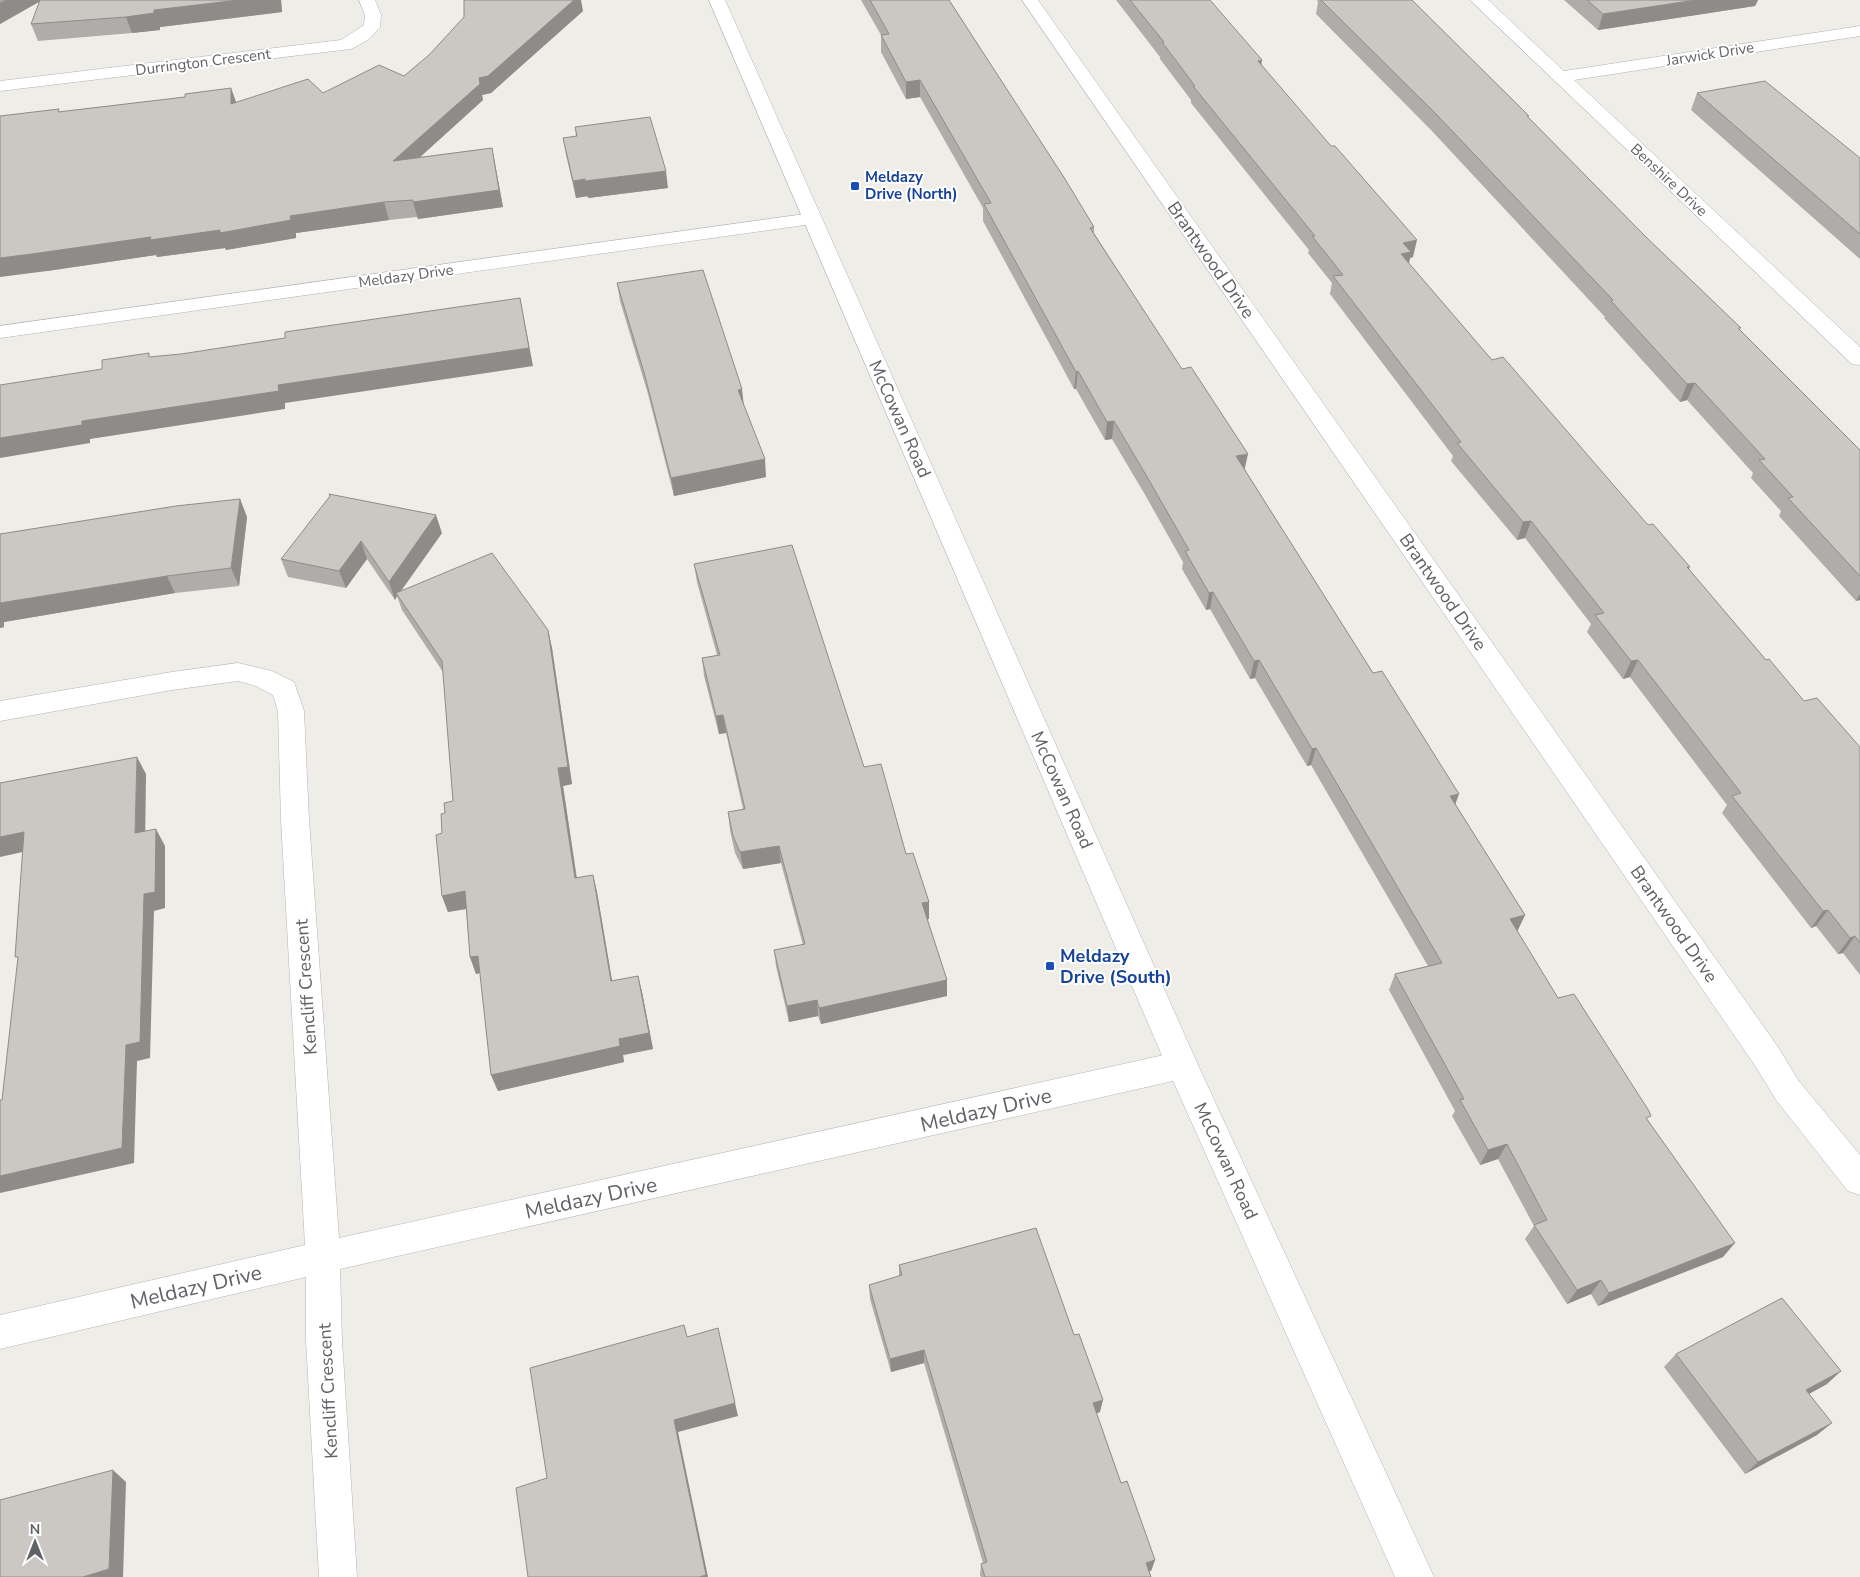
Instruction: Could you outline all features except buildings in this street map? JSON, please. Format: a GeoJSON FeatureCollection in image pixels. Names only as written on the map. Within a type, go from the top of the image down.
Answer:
{"type":"FeatureCollection","features":[{"type":"Feature","properties":{"kind":"street","name":"Durrington Crescent"},"geometry":{"type":"LineString","coordinates":[[0,86],[345,45],[362,36],[372,27],[373,15],[367,0]]}},
{"type":"Feature","properties":{"kind":"street","name":"McCowan Road"},"geometry":{"type":"LineString","coordinates":[[717,0],[1182,1065],[1415,1577]]}},
{"type":"Feature","properties":{"kind":"street","name":"Brantwood Drive"},"geometry":{"type":"LineString","coordinates":[[1030,0],[1756,1041],[1787,1090],[1860,1180]]}},
{"type":"Feature","properties":{"kind":"street","name":"Benshire Drive"},"geometry":{"type":"LineString","coordinates":[[1478,0],[1860,359]]}},
{"type":"Feature","properties":{"kind":"street","name":"Jarwick Drive"},"geometry":{"type":"LineString","coordinates":[[1560,77],[1860,31]]}},
{"type":"Feature","properties":{"kind":"street","name":"Meldazy Drive"},"geometry":{"type":"LineString","coordinates":[[0,332],[812,219]]}},
{"type":"Feature","properties":{"kind":"street","name":"Kencliff Crescent"},"geometry":{"type":"LineString","coordinates":[[0,710],[172,681],[238,672],[263,678],[285,689],[291,711],[295,820],[323,1257],[324,1340],[338,1577]]}},
{"type":"Feature","properties":{"kind":"street","name":"Meldazy Drive"},"geometry":{"type":"LineString","coordinates":[[0,1332],[323,1257],[1182,1065]]}},
{"type":"Feature","properties":{"kind":"place","name":"Meldazy Drive (North)"},"geometry":{"type":"Point","coordinates":[855,186]}},
{"type":"Feature","properties":{"kind":"place","name":"Meldazy Drive (South)"},"geometry":{"type":"Point","coordinates":[1050,966]}}]}
